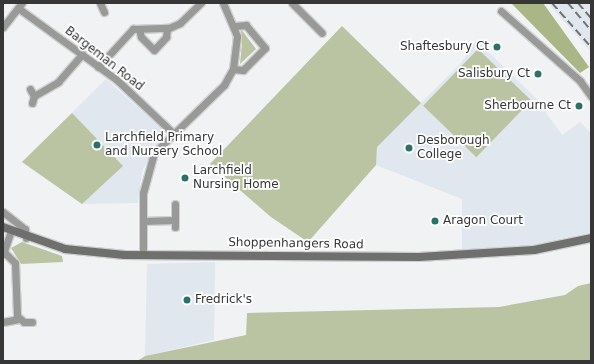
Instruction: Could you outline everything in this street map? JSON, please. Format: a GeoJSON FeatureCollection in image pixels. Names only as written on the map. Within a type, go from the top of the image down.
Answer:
{"type":"FeatureCollection","features":[{"type":"Feature","properties":{"kind":"street"},"geometry":{"type":"LineString","coordinates":[[100,3],[104,12]]}},
{"type":"Feature","properties":{"kind":"street"},"geometry":{"type":"LineString","coordinates":[[98,67],[124,35],[138,29],[167,28],[180,23],[201,3]]}},
{"type":"Feature","properties":{"kind":"street"},"geometry":{"type":"LineString","coordinates":[[143,254],[145,177],[154,153],[172,132],[224,85],[233,69],[237,46],[235,26],[223,3]]}},
{"type":"Feature","properties":{"kind":"street"},"geometry":{"type":"LineString","coordinates":[[292,3],[322,33]]}},
{"type":"Feature","properties":{"kind":"street"},"geometry":{"type":"LineString","coordinates":[[3,27],[20,5]]}},
{"type":"Feature","properties":{"kind":"street","name":"Bargeman Road"},"geometry":{"type":"LineString","coordinates":[[20,5],[98,67],[172,132]]}},
{"type":"Feature","properties":{"kind":"street"},"geometry":{"type":"LineString","coordinates":[[501,11],[566,68],[591,96]]}},
{"type":"Feature","properties":{"kind":"street"},"geometry":{"type":"LineString","coordinates":[[233,69],[243,70],[265,48],[246,25],[235,26]]}},
{"type":"Feature","properties":{"kind":"street"},"geometry":{"type":"LineString","coordinates":[[138,29],[141,37],[154,50],[166,37],[167,28]]}},
{"type":"Feature","properties":{"kind":"street"},"geometry":{"type":"LineString","coordinates":[[30,89],[33,99],[58,82],[82,54]]}},
{"type":"Feature","properties":{"kind":"street"},"geometry":{"type":"LineString","coordinates":[[143,221],[175,223],[175,204]]}},
{"type":"Feature","properties":{"kind":"street"},"geometry":{"type":"LineString","coordinates":[[3,212],[25,229],[26,238]]}},
{"type":"Feature","properties":{"kind":"street","name":"Shoppenhangers Road"},"geometry":{"type":"LineString","coordinates":[[3,227],[26,238],[65,249],[143,254],[419,257],[534,250],[591,238]]}},
{"type":"Feature","properties":{"kind":"street"},"geometry":{"type":"LineString","coordinates":[[11,231],[4,254],[15,263],[19,319]]}},
{"type":"Feature","properties":{"kind":"street"},"geometry":{"type":"LineString","coordinates":[[3,322],[19,319],[32,322]]}},
{"type":"Feature","properties":{"kind":"shaded area"},"geometry":{"type":"Polygon","coordinates":[[[548,3],[591,3],[591,52],[548,3]]]}},
{"type":"Feature","properties":{"kind":"shaded area","name":"Desborough College"},"geometry":{"type":"Polygon","coordinates":[[[476,40],[548,110],[546,113],[562,135],[580,122],[591,133],[591,232],[528,246],[462,252],[462,199],[376,165],[308,242],[271,217],[210,164],[327,42],[404,120],[461,63],[476,40]]]}},
{"type":"Feature","properties":{"kind":"shaded area","name":"Larchfield Primary and Nursery School"},"geometry":{"type":"Polygon","coordinates":[[[106,79],[160,127],[162,136],[142,171],[138,203],[82,204],[22,162],[106,79]]]}},
{"type":"Feature","properties":{"kind":"shaded area"},"geometry":{"type":"Polygon","coordinates":[[[215,262],[214,340],[145,356],[147,264],[215,262]]]}},
{"type":"Feature","properties":{"kind":"green space"},"geometry":{"type":"Polygon","coordinates":[[[511,3],[543,3],[589,67],[580,73],[511,3]]]}},
{"type":"Feature","properties":{"kind":"green space"},"geometry":{"type":"Polygon","coordinates":[[[342,26],[421,103],[377,147],[376,165],[308,242],[271,217],[210,164],[342,26]]]}},
{"type":"Feature","properties":{"kind":"green space"},"geometry":{"type":"Polygon","coordinates":[[[241,29],[256,49],[240,64],[242,43],[241,29]]]}},
{"type":"Feature","properties":{"kind":"green space"},"geometry":{"type":"Polygon","coordinates":[[[478,49],[531,100],[476,157],[423,106],[478,49]]]}},
{"type":"Feature","properties":{"kind":"green space"},"geometry":{"type":"Polygon","coordinates":[[[72,113],[123,166],[82,204],[22,162],[72,113]]]}},
{"type":"Feature","properties":{"kind":"green space"},"geometry":{"type":"Polygon","coordinates":[[[22,242],[62,256],[63,262],[21,264],[11,248],[22,242]]]}},
{"type":"Feature","properties":{"kind":"green space"},"geometry":{"type":"Polygon","coordinates":[[[591,283],[591,361],[137,361],[145,356],[246,335],[247,313],[499,307],[565,295],[578,286],[591,283]]]}},
{"type":"Feature","properties":{"kind":"railway"},"geometry":{"type":"LineString","coordinates":[[552,3],[591,47]]}},
{"type":"Feature","properties":{"kind":"railway"},"geometry":{"type":"LineString","coordinates":[[568,3],[591,30]]}},
{"type":"Feature","properties":{"kind":"railway"},"geometry":{"type":"LineString","coordinates":[[578,3],[591,18]]}},
{"type":"Feature","properties":{"kind":"place","name":"Shaftesbury Ct"},"geometry":{"type":"Point","coordinates":[497,47]}},
{"type":"Feature","properties":{"kind":"place","name":"Salisbury Ct"},"geometry":{"type":"Point","coordinates":[538,74]}},
{"type":"Feature","properties":{"kind":"place","name":"Sherbourne Ct"},"geometry":{"type":"Point","coordinates":[579,106]}},
{"type":"Feature","properties":{"kind":"place","name":"Larchfield Primary and Nursery School"},"geometry":{"type":"Point","coordinates":[97,145]}},
{"type":"Feature","properties":{"kind":"place","name":"Desborough College"},"geometry":{"type":"Point","coordinates":[409,148]}},
{"type":"Feature","properties":{"kind":"place","name":"Larchfield Nursing Home"},"geometry":{"type":"Point","coordinates":[185,178]}},
{"type":"Feature","properties":{"kind":"place","name":"Aragon Court"},"geometry":{"type":"Point","coordinates":[435,221]}},
{"type":"Feature","properties":{"kind":"place","name":"Fredrick's"},"geometry":{"type":"Point","coordinates":[187,300]}}]}
